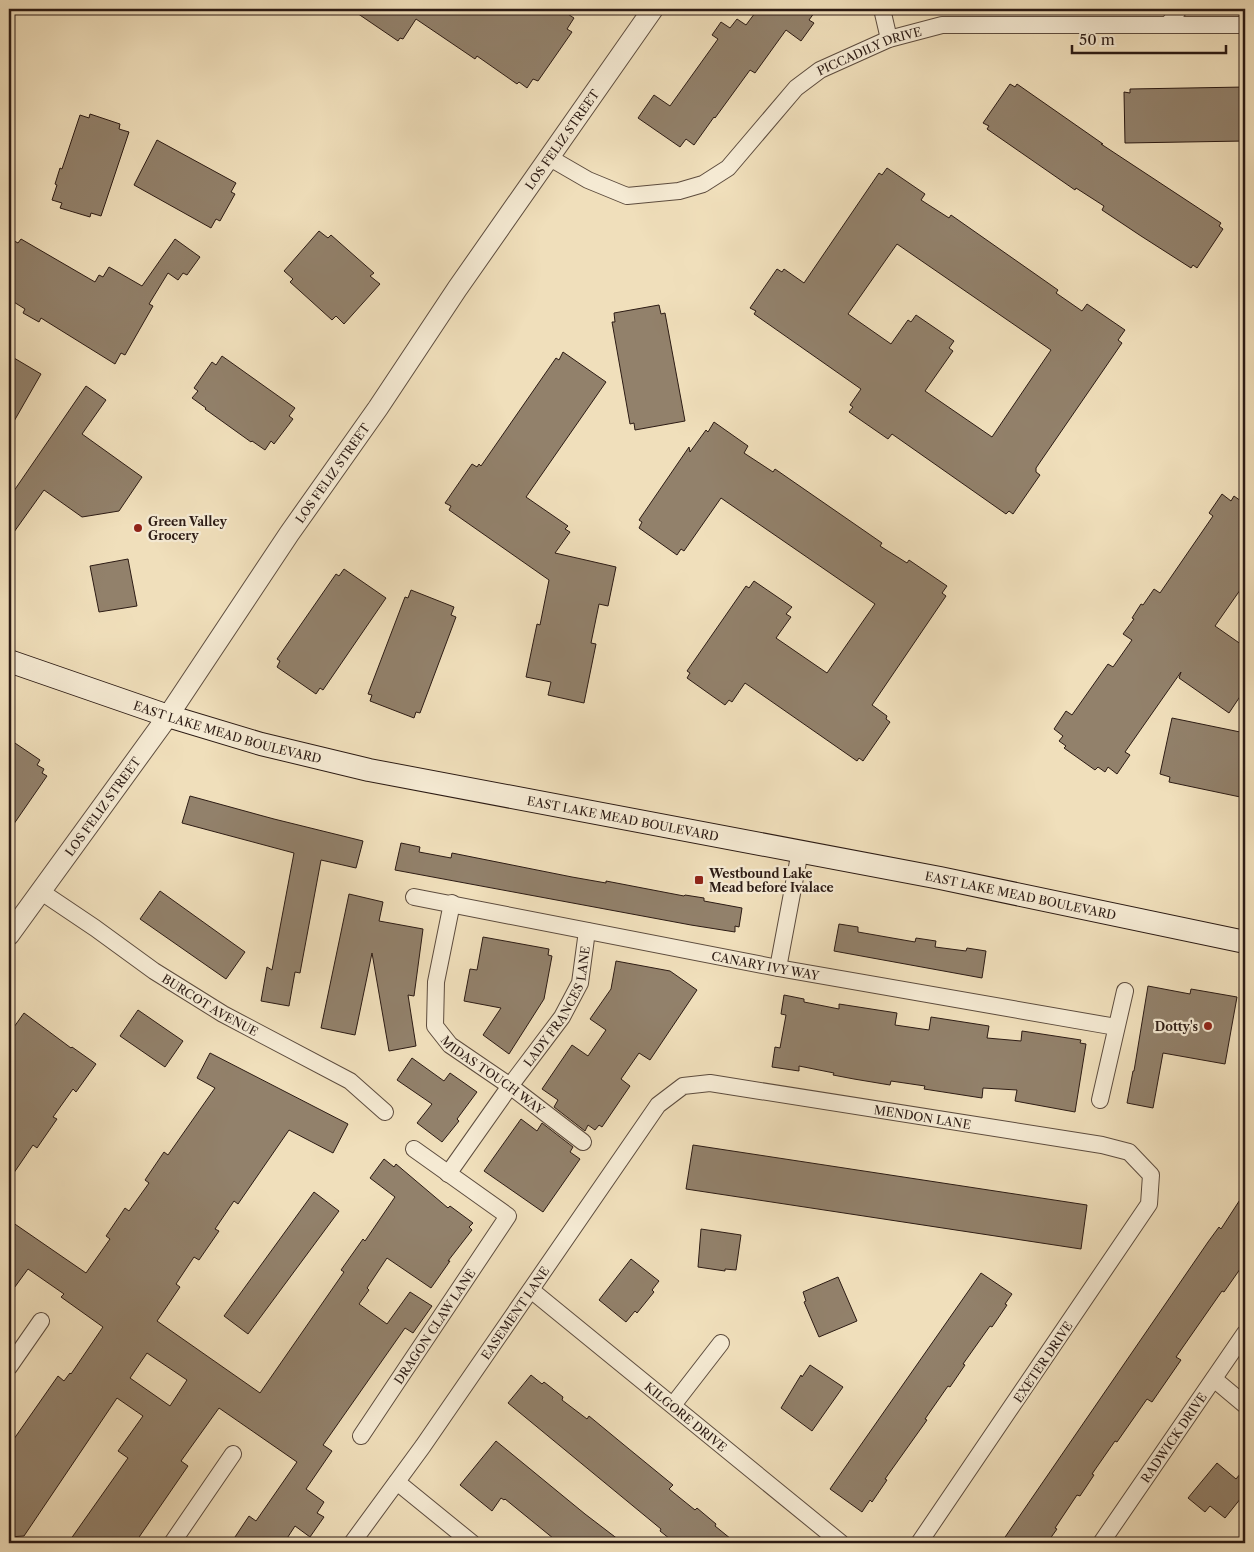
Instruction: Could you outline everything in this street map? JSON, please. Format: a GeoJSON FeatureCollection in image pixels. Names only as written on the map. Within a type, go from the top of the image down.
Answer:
{"type":"FeatureCollection","features":[{"type":"Feature","properties":{"kind":"main road","name":"EAST LAKE MEAD BOULEVARD"},"geometry":{"type":"LineString","coordinates":[[9,661],[168,716],[261,744],[369,770],[940,878],[1245,942]]}},
{"type":"Feature","properties":{"kind":"street","name":"LOS FELIZ STREET"},"geometry":{"type":"LineString","coordinates":[[9,935],[168,716],[289,534],[378,408],[457,289],[653,9]]}},
{"type":"Feature","properties":{"kind":"street"},"geometry":{"type":"LineString","coordinates":[[882,9],[889,39]]}},
{"type":"Feature","properties":{"kind":"street"},"geometry":{"type":"LineString","coordinates":[[1168,25],[1179,9]]}},
{"type":"Feature","properties":{"kind":"street","name":"PICCADILY DRIVE"},"geometry":{"type":"LineString","coordinates":[[550,158],[588,180],[627,196],[679,191],[703,184],[728,168],[796,88],[820,70],[889,39],[942,25],[1245,25]]}},
{"type":"Feature","properties":{"kind":"street"},"geometry":{"type":"LineString","coordinates":[[778,968],[800,851]]}},
{"type":"Feature","properties":{"kind":"street","name":"BURCOT AVENUE"},"geometry":{"type":"LineString","coordinates":[[40,891],[154,971],[215,1009],[350,1081],[386,1112]]}},
{"type":"Feature","properties":{"kind":"street","name":"CANARY IVY WAY"},"geometry":{"type":"LineString","coordinates":[[414,897],[778,968],[1116,1027]]}},
{"type":"Feature","properties":{"kind":"street","name":"MIDAS TOUCH WAY"},"geometry":{"type":"LineString","coordinates":[[452,903],[436,982],[435,1026],[450,1045],[510,1086],[582,1142]]}},
{"type":"Feature","properties":{"kind":"street","name":"LADY FRANCES LANE"},"geometry":{"type":"LineString","coordinates":[[448,1174],[510,1086],[562,1017],[580,983],[587,930]]}},
{"type":"Feature","properties":{"kind":"street"},"geometry":{"type":"LineString","coordinates":[[1100,1100],[1125,991]]}},
{"type":"Feature","properties":{"kind":"street","name":"MENDON LANE"},"geometry":{"type":"LineString","coordinates":[[683,1086],[710,1082],[1102,1144],[1129,1152],[1151,1175]]}},
{"type":"Feature","properties":{"kind":"street","name":"EASEMENT LANE"},"geometry":{"type":"LineString","coordinates":[[352,1543],[423,1446],[532,1290],[597,1191],[658,1105],[683,1086]]}},
{"type":"Feature","properties":{"kind":"street"},"geometry":{"type":"LineString","coordinates":[[414,1149],[448,1174]]}},
{"type":"Feature","properties":{"kind":"street","name":"DRAGON CLAW LANE"},"geometry":{"type":"LineString","coordinates":[[361,1436],[508,1216],[448,1174]]}},
{"type":"Feature","properties":{"kind":"street","name":"EXETER DRIVE"},"geometry":{"type":"LineString","coordinates":[[919,1543],[1149,1204],[1151,1175]]}},
{"type":"Feature","properties":{"kind":"street","name":"KILGORE DRIVE"},"geometry":{"type":"LineString","coordinates":[[532,1290],[841,1543]]}},
{"type":"Feature","properties":{"kind":"street"},"geometry":{"type":"LineString","coordinates":[[9,1367],[41,1321]]}},
{"type":"Feature","properties":{"kind":"street","name":"RADWICK DRIVE"},"geometry":{"type":"LineString","coordinates":[[1101,1543],[1245,1333]]}},
{"type":"Feature","properties":{"kind":"street"},"geometry":{"type":"LineString","coordinates":[[673,1405],[721,1343]]}},
{"type":"Feature","properties":{"kind":"street"},"geometry":{"type":"LineString","coordinates":[[1214,1379],[1245,1404]]}},
{"type":"Feature","properties":{"kind":"street"},"geometry":{"type":"LineString","coordinates":[[172,1543],[234,1454]]}},
{"type":"Feature","properties":{"kind":"street"},"geometry":{"type":"LineString","coordinates":[[397,1482],[472,1543]]}},
{"type":"Feature","properties":{"kind":"building"},"geometry":{"type":"Polygon","coordinates":[[[351,9],[560,9],[574,18],[567,29],[572,32],[538,81],[533,79],[527,88],[519,82],[517,84],[477,56],[475,59],[416,19],[403,39],[400,38],[398,41],[351,9]]]}},
{"type":"Feature","properties":{"kind":"building"},"geometry":{"type":"Polygon","coordinates":[[[758,9],[817,9],[809,20],[814,23],[801,41],[786,30],[755,73],[750,70],[694,145],[686,139],[680,147],[638,118],[654,95],[670,106],[718,39],[712,35],[721,22],[730,28],[737,19],[746,25],[758,9]]]}},
{"type":"Feature","properties":{"kind":"building"},"geometry":{"type":"Polygon","coordinates":[[[1010,84],[1015,87],[1017,84],[1103,144],[1101,144],[1221,223],[1219,226],[1223,229],[1197,268],[1193,265],[1191,268],[1141,236],[1102,210],[1104,206],[1076,188],[1075,190],[987,129],[989,126],[983,123],[1010,84]]]}},
{"type":"Feature","properties":{"kind":"building"},"geometry":{"type":"Polygon","coordinates":[[[1245,87],[1245,141],[1125,143],[1124,92],[1130,93],[1130,89],[1245,87]]]}},
{"type":"Feature","properties":{"kind":"building"},"geometry":{"type":"Polygon","coordinates":[[[90,114],[120,124],[119,129],[129,132],[101,216],[91,213],[90,217],[60,208],[62,203],[52,200],[60,168],[62,169],[80,115],[89,118],[90,114]]]}},
{"type":"Feature","properties":{"kind":"building"},"geometry":{"type":"Polygon","coordinates":[[[157,140],[236,183],[231,192],[235,194],[220,221],[216,219],[211,228],[134,185],[157,140]]]}},
{"type":"Feature","properties":{"kind":"building"},"geometry":{"type":"Polygon","coordinates":[[[887,168],[925,194],[921,200],[949,218],[951,215],[1058,290],[1056,293],[1082,311],[1087,304],[1125,330],[1118,340],[1122,343],[1036,468],[1036,472],[1040,475],[1013,514],[1009,511],[1006,514],[892,434],[888,439],[849,412],[853,407],[850,405],[861,389],[754,314],[756,311],[750,308],[777,269],[782,272],[784,269],[804,283],[879,173],[882,175],[887,168]],[[897,244],[848,314],[891,344],[908,320],[911,322],[916,315],[954,341],[949,348],[953,351],[925,391],[992,437],[1051,350],[897,244]]]}},
{"type":"Feature","properties":{"kind":"building"},"geometry":{"type":"Polygon","coordinates":[[[319,231],[328,238],[331,235],[374,273],[370,276],[380,284],[344,324],[336,316],[332,320],[290,282],[293,279],[284,271],[319,231]]]}},
{"type":"Feature","properties":{"kind":"building"},"geometry":{"type":"Polygon","coordinates":[[[9,238],[18,243],[21,239],[95,282],[99,275],[103,277],[109,267],[142,286],[175,239],[200,257],[187,275],[183,273],[178,280],[168,273],[149,304],[153,306],[125,355],[121,353],[115,364],[41,318],[39,322],[23,313],[25,309],[9,299],[9,238]]]}},
{"type":"Feature","properties":{"kind":"building"},"geometry":{"type":"Polygon","coordinates":[[[659,305],[661,314],[665,313],[685,421],[635,430],[634,423],[630,424],[612,322],[615,322],[614,313],[659,305]]]}},
{"type":"Feature","properties":{"kind":"building"},"geometry":{"type":"Polygon","coordinates":[[[563,352],[606,382],[526,497],[568,526],[565,529],[570,532],[555,553],[616,567],[608,606],[599,604],[591,643],[596,644],[584,703],[548,695],[551,682],[526,677],[537,624],[540,625],[549,580],[449,510],[451,506],[445,503],[472,464],[477,467],[479,464],[481,466],[556,358],[559,360],[563,352]]]}},
{"type":"Feature","properties":{"kind":"building"},"geometry":{"type":"Polygon","coordinates":[[[9,355],[41,374],[9,430],[9,355]]]}},
{"type":"Feature","properties":{"kind":"building"},"geometry":{"type":"Polygon","coordinates":[[[222,356],[295,408],[289,416],[293,419],[274,444],[271,441],[265,450],[251,442],[192,398],[198,391],[194,388],[212,362],[216,365],[222,356]]]}},
{"type":"Feature","properties":{"kind":"building"},"geometry":{"type":"Polygon","coordinates":[[[86,386],[106,400],[82,434],[142,477],[119,511],[82,517],[44,490],[9,539],[9,498],[86,386]]]}},
{"type":"Feature","properties":{"kind":"building"},"geometry":{"type":"Polygon","coordinates":[[[714,422],[748,446],[744,453],[773,472],[775,469],[882,543],[880,546],[907,563],[909,560],[947,586],[942,593],[946,596],[872,705],[887,716],[886,719],[890,722],[863,761],[859,758],[857,761],[745,683],[732,702],[729,700],[725,705],[687,678],[690,673],[687,671],[746,586],[749,588],[754,581],[792,607],[786,614],[791,617],[776,638],[827,673],[875,604],[721,498],[684,551],[681,549],[677,555],[639,528],[642,522],[639,520],[689,447],[690,452],[706,430],[708,432],[714,422]]]}},
{"type":"Feature","properties":{"kind":"building"},"geometry":{"type":"Polygon","coordinates":[[[1222,494],[1231,501],[1234,496],[1245,504],[1245,583],[1215,626],[1245,647],[1245,689],[1229,713],[1179,678],[1181,672],[1125,752],[1130,755],[1117,774],[1108,767],[1105,772],[1098,767],[1095,770],[1064,748],[1066,746],[1059,741],[1063,736],[1054,729],[1066,711],[1072,715],[1108,664],[1113,667],[1132,640],[1123,634],[1134,619],[1132,618],[1154,589],[1160,593],[1213,516],[1209,513],[1222,494]]]}},
{"type":"Feature","properties":{"kind":"building"},"geometry":{"type":"Polygon","coordinates":[[[128,559],[137,606],[99,612],[90,566],[128,559]]]}},
{"type":"Feature","properties":{"kind":"building"},"geometry":{"type":"Polygon","coordinates":[[[344,569],[386,598],[323,690],[320,688],[316,694],[277,667],[280,661],[277,659],[336,574],[339,576],[344,569]]]}},
{"type":"Feature","properties":{"kind":"building"},"geometry":{"type":"Polygon","coordinates":[[[411,590],[454,607],[451,615],[456,617],[420,713],[416,712],[414,718],[370,701],[372,695],[368,694],[405,597],[408,598],[411,590]]]}},
{"type":"Feature","properties":{"kind":"building"},"geometry":{"type":"Polygon","coordinates":[[[1172,718],[1245,733],[1245,798],[1169,782],[1170,777],[1160,774],[1172,718]]]}},
{"type":"Feature","properties":{"kind":"building"},"geometry":{"type":"Polygon","coordinates":[[[9,739],[40,760],[37,765],[44,769],[42,773],[47,776],[9,831],[9,739]]]}},
{"type":"Feature","properties":{"kind":"building"},"geometry":{"type":"Polygon","coordinates":[[[190,796],[363,841],[356,868],[321,860],[300,973],[295,972],[289,1006],[261,1001],[267,967],[272,970],[294,853],[182,823],[190,796]]]}},
{"type":"Feature","properties":{"kind":"building"},"geometry":{"type":"Polygon","coordinates":[[[401,843],[420,847],[419,852],[451,858],[452,853],[572,877],[704,898],[704,901],[742,908],[739,927],[735,926],[735,932],[691,925],[395,870],[401,843]]]}},
{"type":"Feature","properties":{"kind":"building"},"geometry":{"type":"Polygon","coordinates":[[[160,891],[245,952],[226,979],[140,919],[160,891]]]}},
{"type":"Feature","properties":{"kind":"building"},"geometry":{"type":"Polygon","coordinates":[[[349,894],[383,902],[379,921],[423,929],[414,996],[408,995],[416,1046],[389,1051],[372,953],[355,1035],[321,1028],[349,894]]]}},
{"type":"Feature","properties":{"kind":"building"},"geometry":{"type":"Polygon","coordinates":[[[839,924],[858,927],[858,932],[915,942],[916,938],[936,941],[935,947],[966,951],[967,948],[986,951],[982,978],[834,951],[839,924]]]}},
{"type":"Feature","properties":{"kind":"building"},"geometry":{"type":"Polygon","coordinates":[[[483,937],[549,949],[548,955],[552,956],[544,999],[509,1054],[483,1035],[501,1008],[464,1001],[470,969],[477,970],[483,937]]]}},
{"type":"Feature","properties":{"kind":"building"},"geometry":{"type":"Polygon","coordinates":[[[616,961],[670,971],[697,990],[650,1060],[639,1053],[621,1079],[630,1086],[602,1127],[599,1125],[595,1130],[588,1125],[585,1131],[554,1107],[558,1100],[542,1089],[572,1045],[588,1056],[606,1030],[590,1019],[611,989],[616,961]]]}},
{"type":"Feature","properties":{"kind":"building"},"geometry":{"type":"Polygon","coordinates":[[[1148,986],[1190,994],[1191,989],[1237,997],[1225,1064],[1163,1053],[1153,1108],[1127,1103],[1148,986]]]}},
{"type":"Feature","properties":{"kind":"building"},"geometry":{"type":"Polygon","coordinates":[[[784,995],[804,999],[804,1002],[839,1009],[839,1004],[897,1013],[895,1025],[929,1030],[931,1017],[989,1026],[987,1038],[1021,1041],[1022,1031],[1081,1040],[1080,1043],[1086,1044],[1075,1112],[1015,1101],[1017,1090],[983,1088],[982,1098],[924,1089],[925,1086],[891,1081],[890,1085],[854,1079],[799,1066],[799,1071],[772,1067],[775,1047],[780,1048],[786,1015],[781,1014],[784,995]]]}},
{"type":"Feature","properties":{"kind":"building"},"geometry":{"type":"Polygon","coordinates":[[[138,1010],[183,1041],[165,1067],[120,1036],[138,1010]]]}},
{"type":"Feature","properties":{"kind":"building"},"geometry":{"type":"Polygon","coordinates":[[[24,1013],[96,1064],[76,1092],[73,1089],[53,1117],[57,1119],[37,1148],[33,1145],[9,1180],[9,1034],[24,1013]]]}},
{"type":"Feature","properties":{"kind":"building"},"geometry":{"type":"Polygon","coordinates":[[[210,1053],[348,1124],[333,1153],[289,1130],[238,1204],[234,1201],[215,1229],[219,1231],[199,1260],[194,1257],[176,1284],[180,1287],[157,1321],[260,1393],[344,1272],[341,1270],[363,1239],[365,1241],[395,1197],[370,1178],[384,1159],[394,1167],[396,1164],[448,1208],[450,1206],[473,1223],[469,1227],[472,1230],[448,1261],[450,1261],[431,1288],[387,1258],[367,1288],[369,1290],[359,1304],[387,1324],[410,1292],[432,1306],[413,1333],[405,1328],[323,1445],[332,1451],[306,1489],[324,1502],[317,1513],[324,1517],[310,1537],[295,1526],[284,1543],[231,1543],[249,1516],[256,1521],[297,1462],[219,1408],[181,1461],[188,1466],[135,1543],[68,1543],[128,1458],[118,1451],[143,1416],[117,1398],[24,1536],[9,1537],[9,1446],[58,1376],[64,1381],[71,1374],[103,1327],[61,1297],[64,1294],[28,1269],[9,1295],[9,1220],[86,1273],[110,1239],[106,1236],[125,1208],[129,1211],[149,1183],[145,1180],[164,1152],[168,1155],[215,1088],[197,1078],[210,1053]],[[147,1353],[130,1378],[170,1406],[187,1380],[147,1353]]]}},
{"type":"Feature","properties":{"kind":"building"},"geometry":{"type":"Polygon","coordinates":[[[412,1058],[444,1081],[450,1073],[477,1092],[457,1119],[459,1121],[442,1142],[417,1123],[432,1104],[397,1080],[412,1058]]]}},
{"type":"Feature","properties":{"kind":"building"},"geometry":{"type":"Polygon","coordinates":[[[521,1119],[537,1131],[542,1123],[573,1147],[570,1152],[580,1159],[543,1212],[484,1171],[521,1119]]]}},
{"type":"Feature","properties":{"kind":"building"},"geometry":{"type":"Polygon","coordinates":[[[693,1145],[1087,1205],[1081,1249],[686,1189],[693,1145]]]}},
{"type":"Feature","properties":{"kind":"building"},"geometry":{"type":"Polygon","coordinates":[[[314,1192],[339,1211],[248,1334],[224,1316],[314,1192]]]}},
{"type":"Feature","properties":{"kind":"building"},"geometry":{"type":"Polygon","coordinates":[[[1245,1192],[1245,1262],[1224,1292],[1222,1291],[1176,1357],[1181,1360],[1152,1402],[1147,1399],[1117,1442],[1115,1441],[1092,1474],[1094,1475],[1080,1496],[1077,1495],[1055,1528],[1057,1529],[1047,1543],[1001,1543],[1208,1242],[1219,1227],[1221,1229],[1245,1192]]]}},
{"type":"Feature","properties":{"kind":"building"},"geometry":{"type":"Polygon","coordinates":[[[701,1229],[741,1235],[736,1270],[725,1269],[725,1271],[698,1267],[701,1229]]]}},
{"type":"Feature","properties":{"kind":"building"},"geometry":{"type":"Polygon","coordinates":[[[631,1259],[659,1281],[652,1290],[654,1292],[637,1313],[635,1311],[626,1322],[599,1300],[631,1259]]]}},
{"type":"Feature","properties":{"kind":"building"},"geometry":{"type":"Polygon","coordinates":[[[981,1273],[1012,1294],[1005,1304],[1007,1305],[963,1364],[965,1365],[950,1387],[948,1386],[925,1419],[927,1420],[885,1479],[887,1480],[872,1502],[870,1500],[862,1512],[830,1489],[981,1273]]]}},
{"type":"Feature","properties":{"kind":"building"},"geometry":{"type":"Polygon","coordinates":[[[838,1277],[857,1321],[819,1337],[804,1302],[806,1301],[803,1292],[838,1277]]]}},
{"type":"Feature","properties":{"kind":"building"},"geometry":{"type":"Polygon","coordinates":[[[810,1365],[843,1387],[812,1431],[781,1408],[801,1375],[802,1377],[810,1365]]]}},
{"type":"Feature","properties":{"kind":"building"},"geometry":{"type":"Polygon","coordinates":[[[531,1375],[542,1384],[544,1382],[563,1397],[562,1400],[587,1419],[589,1416],[673,1485],[669,1489],[695,1510],[697,1508],[736,1543],[675,1543],[660,1531],[661,1529],[508,1403],[531,1375]]]}},
{"type":"Feature","properties":{"kind":"building"},"geometry":{"type":"Polygon","coordinates":[[[496,1441],[623,1543],[559,1543],[505,1499],[501,1498],[492,1511],[460,1485],[496,1441]]]}},
{"type":"Feature","properties":{"kind":"building"},"geometry":{"type":"Polygon","coordinates":[[[1217,1463],[1236,1479],[1245,1468],[1245,1493],[1225,1518],[1210,1506],[1205,1512],[1188,1498],[1217,1463]]]}},
{"type":"Feature","properties":{"kind":"place","name":"Green Valley Grocery"},"geometry":{"type":"Point","coordinates":[138,528]}},
{"type":"Feature","properties":{"kind":"place","name":"Westbound Lake Mead before Ivalace"},"geometry":{"type":"Point","coordinates":[699,880]}},
{"type":"Feature","properties":{"kind":"place","name":"Dotty's"},"geometry":{"type":"Point","coordinates":[1208,1026]}}]}
